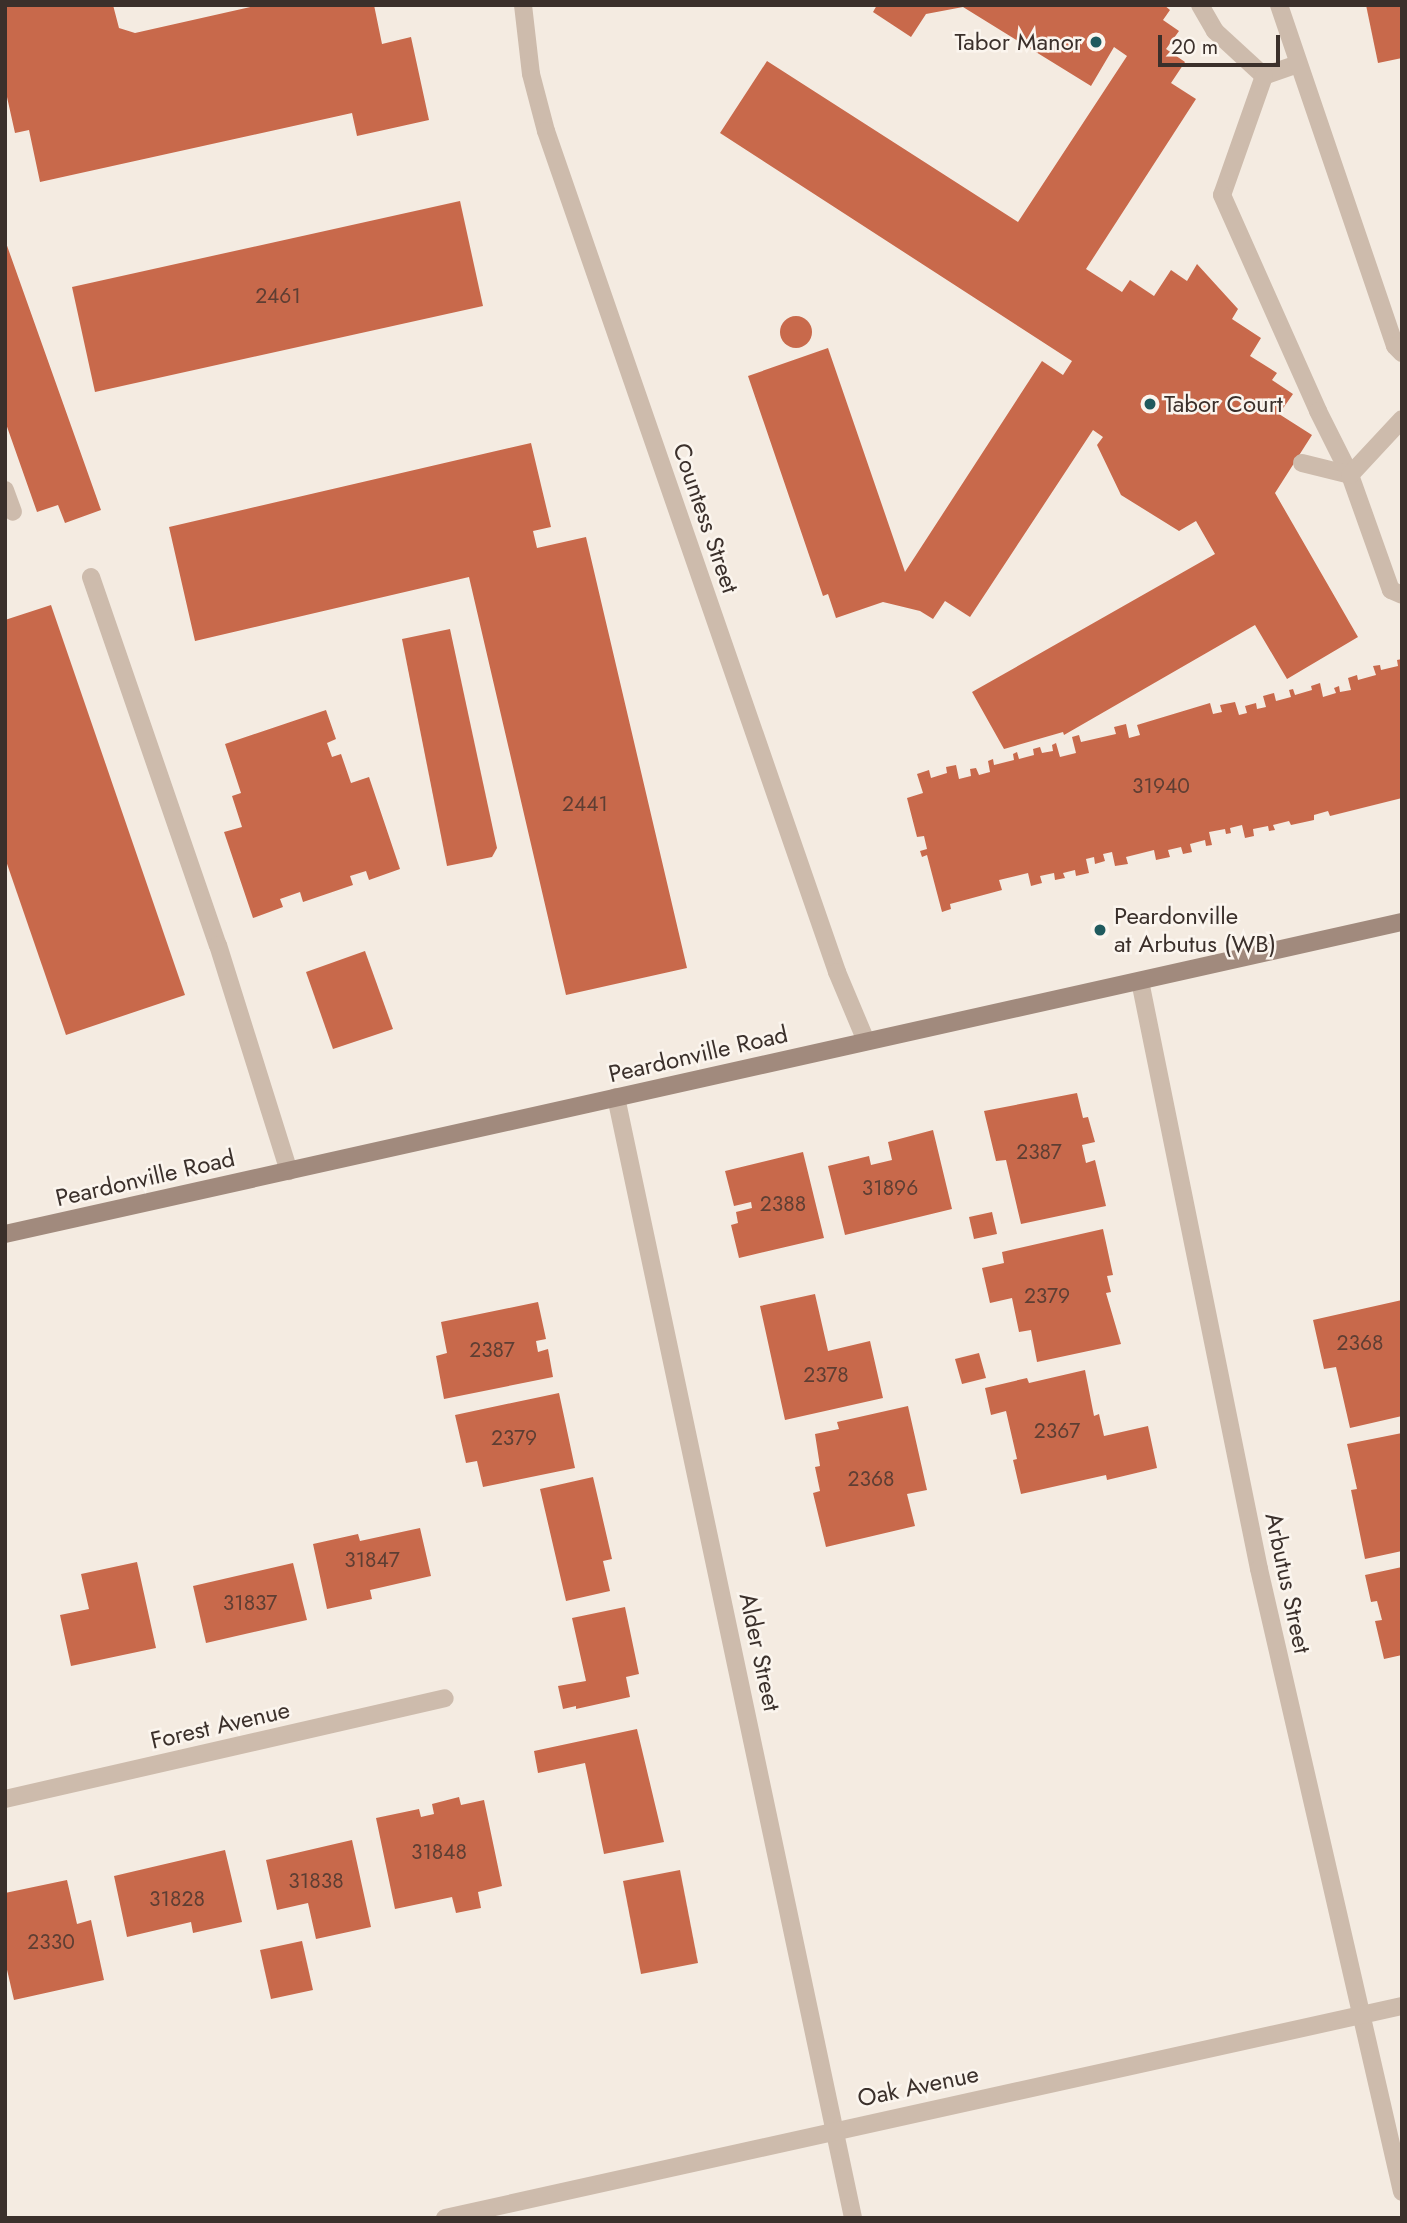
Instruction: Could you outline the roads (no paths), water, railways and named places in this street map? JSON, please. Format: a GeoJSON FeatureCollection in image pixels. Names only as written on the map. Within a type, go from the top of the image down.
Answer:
{"type":"FeatureCollection","features":[{"type":"Feature","properties":{"kind":"main road","name":"Peardonville Road"},"geometry":{"type":"LineString","coordinates":[[5,1234],[1402,922]]}},
{"type":"Feature","properties":{"kind":"street","name":"Countess Street"},"geometry":{"type":"LineString","coordinates":[[523,5],[531,74],[546,131],[837,972],[866,1041]]}},
{"type":"Feature","properties":{"kind":"street"},"geometry":{"type":"LineString","coordinates":[[1199,5],[1215,32],[1264,76]]}},
{"type":"Feature","properties":{"kind":"street"},"geometry":{"type":"LineString","coordinates":[[1279,5],[1395,346],[1402,353]]}},
{"type":"Feature","properties":{"kind":"street"},"geometry":{"type":"LineString","coordinates":[[1264,76],[1298,64]]}},
{"type":"Feature","properties":{"kind":"street"},"geometry":{"type":"LineString","coordinates":[[1264,76],[1222,195],[1318,411],[1350,475],[1391,590],[1402,595]]}},
{"type":"Feature","properties":{"kind":"street"},"geometry":{"type":"LineString","coordinates":[[1350,475],[1402,419]]}},
{"type":"Feature","properties":{"kind":"street"},"geometry":{"type":"LineString","coordinates":[[1302,463],[1350,475]]}},
{"type":"Feature","properties":{"kind":"street"},"geometry":{"type":"LineString","coordinates":[[5,490],[13,512]]}},
{"type":"Feature","properties":{"kind":"street"},"geometry":{"type":"LineString","coordinates":[[91,577],[218,945],[289,1171]]}},
{"type":"Feature","properties":{"kind":"street","name":"Arbutus Street"},"geometry":{"type":"LineString","coordinates":[[1140,981],[1259,1569],[1402,2192]]}},
{"type":"Feature","properties":{"kind":"street","name":"Alder Street"},"geometry":{"type":"LineString","coordinates":[[616,1097],[853,2218]]}},
{"type":"Feature","properties":{"kind":"street","name":"Forest Avenue"},"geometry":{"type":"LineString","coordinates":[[5,1799],[445,1698]]}},
{"type":"Feature","properties":{"kind":"street","name":"Oak Avenue"},"geometry":{"type":"LineString","coordinates":[[445,2218],[835,2129],[1402,2006]]}},
{"type":"Feature","properties":{"kind":"place","name":"Tabor Manor"},"geometry":{"type":"Point","coordinates":[1096,42]}},
{"type":"Feature","properties":{"kind":"place","name":"Tabor Court"},"geometry":{"type":"Point","coordinates":[1150,404]}},
{"type":"Feature","properties":{"kind":"place","name":"Peardonville at Arbutus (WB)"},"geometry":{"type":"Point","coordinates":[1100,930]}}]}
